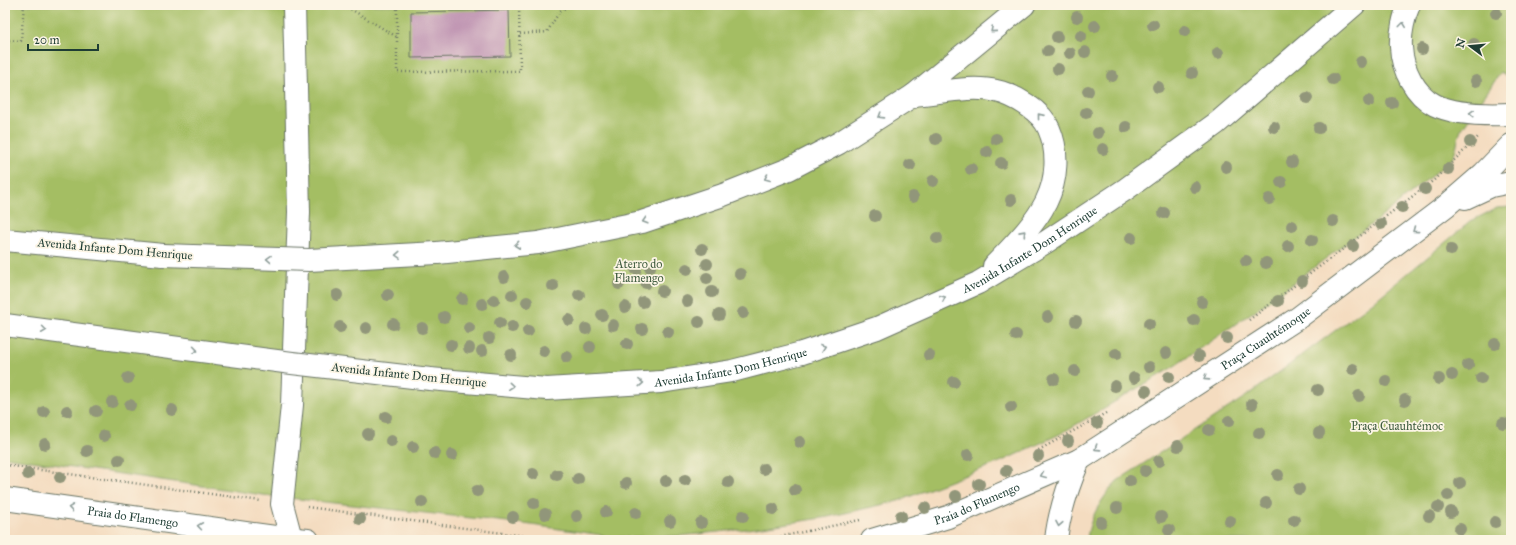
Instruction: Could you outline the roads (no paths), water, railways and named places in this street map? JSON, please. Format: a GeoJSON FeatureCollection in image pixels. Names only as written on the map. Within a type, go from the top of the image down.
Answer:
{"type":"FeatureCollection","features":[{"type":"Feature","properties":{"kind":"main road"},"geometry":{"type":"LineString","coordinates":[[294,5],[299,212],[292,405],[282,504],[300,539]]}},
{"type":"Feature","properties":{"kind":"main road","name":"Avenida Infante Dom Henrique"},"geometry":{"type":"LineString","coordinates":[[5,240],[163,255],[309,260],[437,253],[538,243],[642,222],[723,196],[789,169],[839,143],[914,95],[1024,5]]}},
{"type":"Feature","properties":{"kind":"main road","name":"Avenida Infante Dom Henrique"},"geometry":{"type":"LineString","coordinates":[[5,325],[292,363],[430,379],[547,389],[661,382],[732,371],[802,353],[878,328],[978,283],[1046,242],[1126,189],[1216,124],[1354,5]]}},
{"type":"Feature","properties":{"kind":"main road"},"geometry":{"type":"LineString","coordinates":[[1409,5],[1404,16],[1400,46],[1407,74],[1420,94],[1435,105],[1463,113],[1503,115]]}},
{"type":"Feature","properties":{"kind":"main road"},"geometry":{"type":"LineString","coordinates":[[914,95],[973,89],[995,90],[1012,96],[1035,111],[1049,127],[1054,147],[1055,166],[1054,183],[1046,203],[1033,222],[978,283]]}},
{"type":"Feature","properties":{"kind":"main road"},"geometry":{"type":"LineString","coordinates":[[1446,206],[1484,173],[1511,145]]}},
{"type":"Feature","properties":{"kind":"main road"},"geometry":{"type":"LineString","coordinates":[[1446,206],[1491,186],[1511,182]]}},
{"type":"Feature","properties":{"kind":"main road","name":"Praça Cuauhtémoque"},"geometry":{"type":"LineString","coordinates":[[1079,460],[1298,318],[1446,206]]}},
{"type":"Feature","properties":{"kind":"main road"},"geometry":{"type":"LineString","coordinates":[[1056,540],[1058,522],[1069,484],[1079,460]]}},
{"type":"Feature","properties":{"kind":"main road","name":"Praia do Flamengo"},"geometry":{"type":"LineString","coordinates":[[872,540],[948,517],[1079,460]]}},
{"type":"Feature","properties":{"kind":"main road","name":"Praia do Flamengo"},"geometry":{"type":"LineString","coordinates":[[5,499],[300,539]]}},
{"type":"Feature","properties":{"kind":"park label","name":"Aterro do Flamengo"},"geometry":{"type":"Point","coordinates":[639,271]}},
{"type":"Feature","properties":{"kind":"park label","name":"Praça Cuauhtémoc"},"geometry":{"type":"Point","coordinates":[1397,426]}}]}
